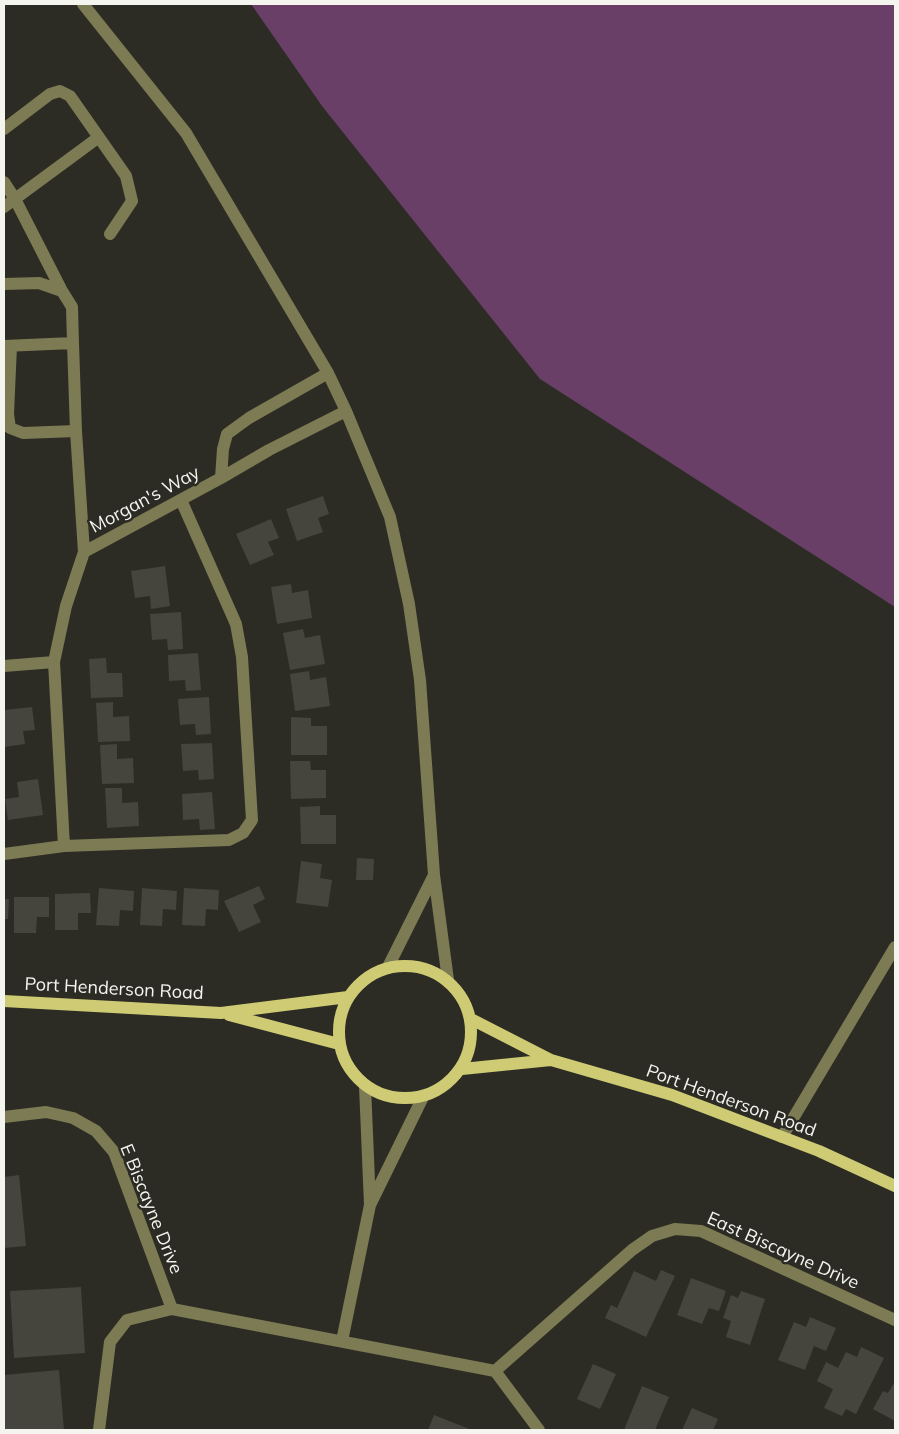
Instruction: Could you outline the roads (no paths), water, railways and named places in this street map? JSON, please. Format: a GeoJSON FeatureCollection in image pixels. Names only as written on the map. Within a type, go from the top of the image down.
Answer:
{"type":"FeatureCollection","features":[{"type":"Feature","properties":{"kind":"main road"},"geometry":{"type":"LineString","coordinates":[[388,967],[419,967],[448,980],[463,997],[472,1019],[472,1046],[462,1068],[445,1087],[423,1097],[392,1098],[365,1086],[348,1068],[339,1044],[339,1020],[348,997],[366,978],[388,967]]}},
{"type":"Feature","properties":{"kind":"main road","name":"Port Henderson Road"},"geometry":{"type":"LineString","coordinates":[[4,1001],[222,1013],[348,997]]}},
{"type":"Feature","properties":{"kind":"main road","name":"Port Henderson Road"},"geometry":{"type":"LineString","coordinates":[[222,1013],[339,1044]]}},
{"type":"Feature","properties":{"kind":"main road","name":"Port Henderson Road"},"geometry":{"type":"LineString","coordinates":[[472,1019],[551,1060],[672,1095],[819,1151],[895,1186]]}},
{"type":"Feature","properties":{"kind":"main road","name":"Port Henderson Road"},"geometry":{"type":"LineString","coordinates":[[462,1068],[551,1060]]}},
{"type":"Feature","properties":{"kind":"street"},"geometry":{"type":"LineString","coordinates":[[83,4],[186,133],[328,373],[346,411],[390,517],[409,604],[420,680],[434,875],[448,980]]}},
{"type":"Feature","properties":{"kind":"street"},"geometry":{"type":"LineString","coordinates":[[4,129],[50,94],[60,91],[70,96],[126,176],[132,201],[110,234]]}},
{"type":"Feature","properties":{"kind":"street"},"geometry":{"type":"LineString","coordinates":[[4,207],[99,137]]}},
{"type":"Feature","properties":{"kind":"street"},"geometry":{"type":"LineString","coordinates":[[4,182],[15,199],[72,307],[76,431],[84,552],[66,606],[54,662],[64,846]]}},
{"type":"Feature","properties":{"kind":"street"},"geometry":{"type":"LineString","coordinates":[[4,284],[39,283],[62,291]]}},
{"type":"Feature","properties":{"kind":"street"},"geometry":{"type":"LineString","coordinates":[[74,343],[8,346],[8,414],[10,428],[23,433],[76,431]]}},
{"type":"Feature","properties":{"kind":"street","name":"Morgan's Way"},"geometry":{"type":"LineString","coordinates":[[221,478],[223,450],[227,434],[249,418],[328,373]]}},
{"type":"Feature","properties":{"kind":"street","name":"Morgan's Way"},"geometry":{"type":"LineString","coordinates":[[84,552],[269,450],[346,411]]}},
{"type":"Feature","properties":{"kind":"street"},"geometry":{"type":"LineString","coordinates":[[4,854],[64,846],[229,840],[243,833],[252,820],[242,657],[236,624],[181,500]]}},
{"type":"Feature","properties":{"kind":"street"},"geometry":{"type":"LineString","coordinates":[[4,666],[54,662]]}},
{"type":"Feature","properties":{"kind":"street"},"geometry":{"type":"LineString","coordinates":[[388,967],[434,875]]}},
{"type":"Feature","properties":{"kind":"street"},"geometry":{"type":"LineString","coordinates":[[782,1137],[895,947]]}},
{"type":"Feature","properties":{"kind":"street"},"geometry":{"type":"LineString","coordinates":[[342,1341],[370,1205],[365,1086]]}},
{"type":"Feature","properties":{"kind":"street"},"geometry":{"type":"LineString","coordinates":[[370,1205],[423,1097]]}},
{"type":"Feature","properties":{"kind":"street","name":"E Biscayne Drive"},"geometry":{"type":"LineString","coordinates":[[4,1116],[46,1112],[73,1118],[96,1131],[114,1152],[172,1309]]}},
{"type":"Feature","properties":{"kind":"street","name":"East Biscayne Drive"},"geometry":{"type":"LineString","coordinates":[[495,1371],[632,1250],[652,1236],[675,1229],[701,1231],[895,1320]]}},
{"type":"Feature","properties":{"kind":"street"},"geometry":{"type":"LineString","coordinates":[[99,1430],[110,1342],[127,1320],[172,1309],[495,1371],[538,1430]]}}]}
